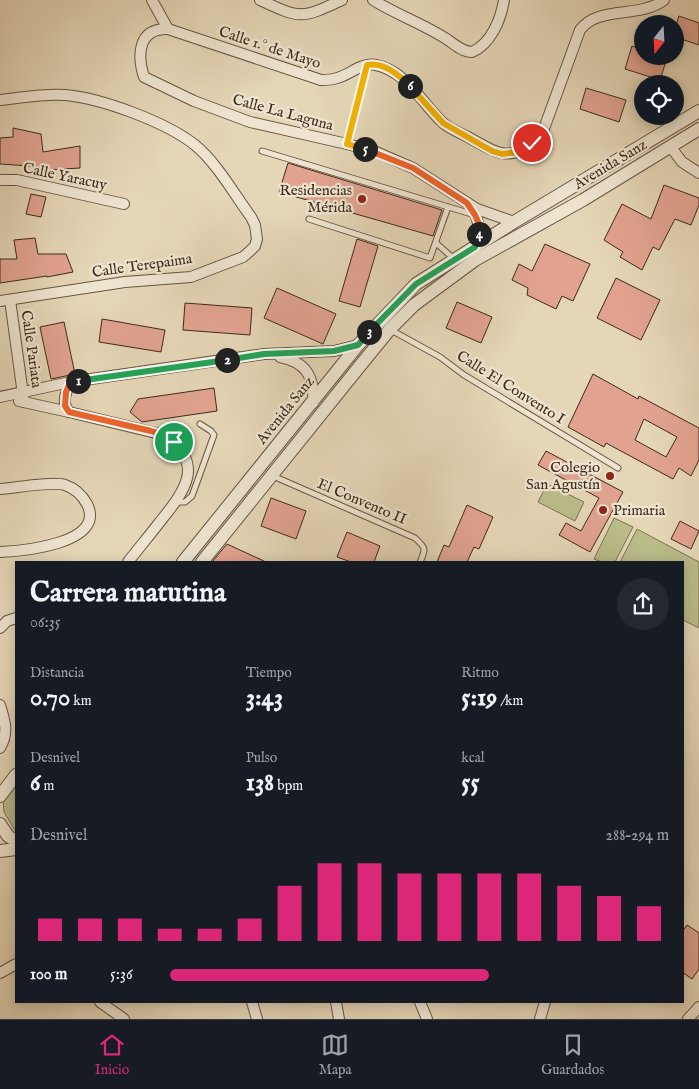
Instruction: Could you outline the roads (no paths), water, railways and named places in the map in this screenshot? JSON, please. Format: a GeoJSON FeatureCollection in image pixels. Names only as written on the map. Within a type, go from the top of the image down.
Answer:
{"type":"FeatureCollection","features":[{"type":"Feature","properties":{"kind":"street"},"geometry":{"type":"LineString","coordinates":[[152,0],[168,29]]}},
{"type":"Feature","properties":{"kind":"street"},"geometry":{"type":"LineString","coordinates":[[260,0],[290,14],[306,15],[342,0]]}},
{"type":"Feature","properties":{"kind":"street"},"geometry":{"type":"LineString","coordinates":[[373,0],[393,12],[431,29],[464,51],[472,52],[487,40],[498,24],[504,0]]}},
{"type":"Feature","properties":{"kind":"street","name":"Calle 1.° de Mayo"},"geometry":{"type":"LineString","coordinates":[[168,29],[321,80],[337,78],[367,65],[376,65],[397,74],[443,123],[492,151],[502,154],[518,152],[542,134],[580,30],[586,22],[596,17],[648,9],[664,0]]}},
{"type":"Feature","properties":{"kind":"street","name":"Calle La Laguna"},"geometry":{"type":"LineString","coordinates":[[168,29],[154,31],[144,39],[140,53],[144,77],[194,101],[250,122],[374,151],[413,168],[467,203],[490,214],[514,222]]}},
{"type":"Feature","properties":{"kind":"street","name":"Calle Terepaima"},"geometry":{"type":"LineString","coordinates":[[0,100],[62,95],[81,97],[104,103],[161,125],[195,146],[219,171],[256,225],[257,233],[255,246],[243,257],[190,277],[125,282],[5,301]]}},
{"type":"Feature","properties":{"kind":"street","name":"Avenida Sanz"},"geometry":{"type":"LineString","coordinates":[[184,561],[358,345],[392,307],[416,284],[514,222],[699,111]]}},
{"type":"Feature","properties":{"kind":"street","name":"Avenida Sanz"},"geometry":{"type":"LineString","coordinates":[[203,561],[390,330],[414,305],[475,260],[584,200],[699,129]]}},
{"type":"Feature","properties":{"kind":"street"},"geometry":{"type":"LineString","coordinates":[[670,146],[682,162],[699,173]]}},
{"type":"Feature","properties":{"kind":"street","name":"Calle Yaracuy"},"geometry":{"type":"LineString","coordinates":[[0,180],[17,180],[124,204]]}},
{"type":"Feature","properties":{"kind":"street","name":"Calle La Laguna"},"geometry":{"type":"LineString","coordinates":[[467,203],[475,215],[479,231],[475,247]]}},
{"type":"Feature","properties":{"kind":"street","name":"Calle Pariata"},"geometry":{"type":"LineString","coordinates":[[5,301],[23,397]]}},
{"type":"Feature","properties":{"kind":"street"},"geometry":{"type":"LineString","coordinates":[[0,397],[23,397],[70,382],[264,354],[334,351],[358,345]]}},
{"type":"Feature","properties":{"kind":"street"},"geometry":{"type":"LineString","coordinates":[[264,354],[292,360],[304,368],[313,386],[313,403]]}},
{"type":"Feature","properties":{"kind":"street"},"geometry":{"type":"LineString","coordinates":[[69,412],[65,406],[65,400],[70,382]]}},
{"type":"Feature","properties":{"kind":"street"},"geometry":{"type":"LineString","coordinates":[[23,397],[69,412],[164,435],[181,450],[188,472],[187,482],[176,502],[129,561]]}},
{"type":"Feature","properties":{"kind":"street"},"geometry":{"type":"LineString","coordinates":[[0,489],[63,484],[77,492],[84,499],[88,508],[89,518],[86,527],[78,534],[62,542],[24,550],[0,552]]}},
{"type":"Feature","properties":{"kind":"street"},"geometry":{"type":"LineString","coordinates":[[0,628],[7,621],[15,618]]}},
{"type":"Feature","properties":{"kind":"street"},"geometry":{"type":"LineString","coordinates":[[0,705],[6,724],[5,736],[0,748]]}},
{"type":"Feature","properties":{"kind":"street"},"geometry":{"type":"LineString","coordinates":[[0,796],[15,776]]}},
{"type":"Feature","properties":{"kind":"street"},"geometry":{"type":"LineString","coordinates":[[0,824],[8,836],[15,841]]}},
{"type":"Feature","properties":{"kind":"street"},"geometry":{"type":"LineString","coordinates":[[0,851],[15,850]]}},
{"type":"Feature","properties":{"kind":"street"},"geometry":{"type":"LineString","coordinates":[[0,973],[15,965]]}},
{"type":"Feature","properties":{"kind":"street"},"geometry":{"type":"LineString","coordinates":[[101,1003],[124,1019]]}},
{"type":"Feature","properties":{"kind":"street"},"geometry":{"type":"LineString","coordinates":[[252,1003],[257,1019]]}},
{"type":"Feature","properties":{"kind":"street"},"geometry":{"type":"LineString","coordinates":[[336,1003],[339,1019]]}},
{"type":"Feature","properties":{"kind":"street"},"geometry":{"type":"LineString","coordinates":[[420,1003],[427,1019]]}},
{"type":"Feature","properties":{"kind":"street"},"geometry":{"type":"LineString","coordinates":[[540,1019],[545,1003]]}},
{"type":"Feature","properties":{"kind":"street"},"geometry":{"type":"LineString","coordinates":[[688,1019],[699,1007]]}},
{"type":"Feature","properties":{"kind":"lane"},"geometry":{"type":"LineString","coordinates":[[262,151],[475,215]]}},
{"type":"Feature","properties":{"kind":"lane"},"geometry":{"type":"LineString","coordinates":[[309,219],[429,258],[431,257],[448,207]]}},
{"type":"Feature","properties":{"kind":"lane"},"geometry":{"type":"LineString","coordinates":[[436,243],[455,259]]}},
{"type":"Feature","properties":{"kind":"lane","name":"Calle El Convento I"},"geometry":{"type":"LineString","coordinates":[[390,330],[440,357],[464,376],[618,468]]}},
{"type":"Feature","properties":{"kind":"lane"},"geometry":{"type":"LineString","coordinates":[[176,502],[185,502],[192,496],[214,435],[200,424]]}},
{"type":"Feature","properties":{"kind":"lane","name":"El Convento II"},"geometry":{"type":"LineString","coordinates":[[272,476],[415,538],[424,546],[425,551],[420,561]]}},
{"type":"Feature","properties":{"kind":"place","name":"Residencias Mérida"},"geometry":{"type":"Point","coordinates":[362,199]}},
{"type":"Feature","properties":{"kind":"place","name":"Colegio San Agustín"},"geometry":{"type":"Point","coordinates":[610,476]}},
{"type":"Feature","properties":{"kind":"place","name":"Primaria"},"geometry":{"type":"Point","coordinates":[603,510]}}]}
